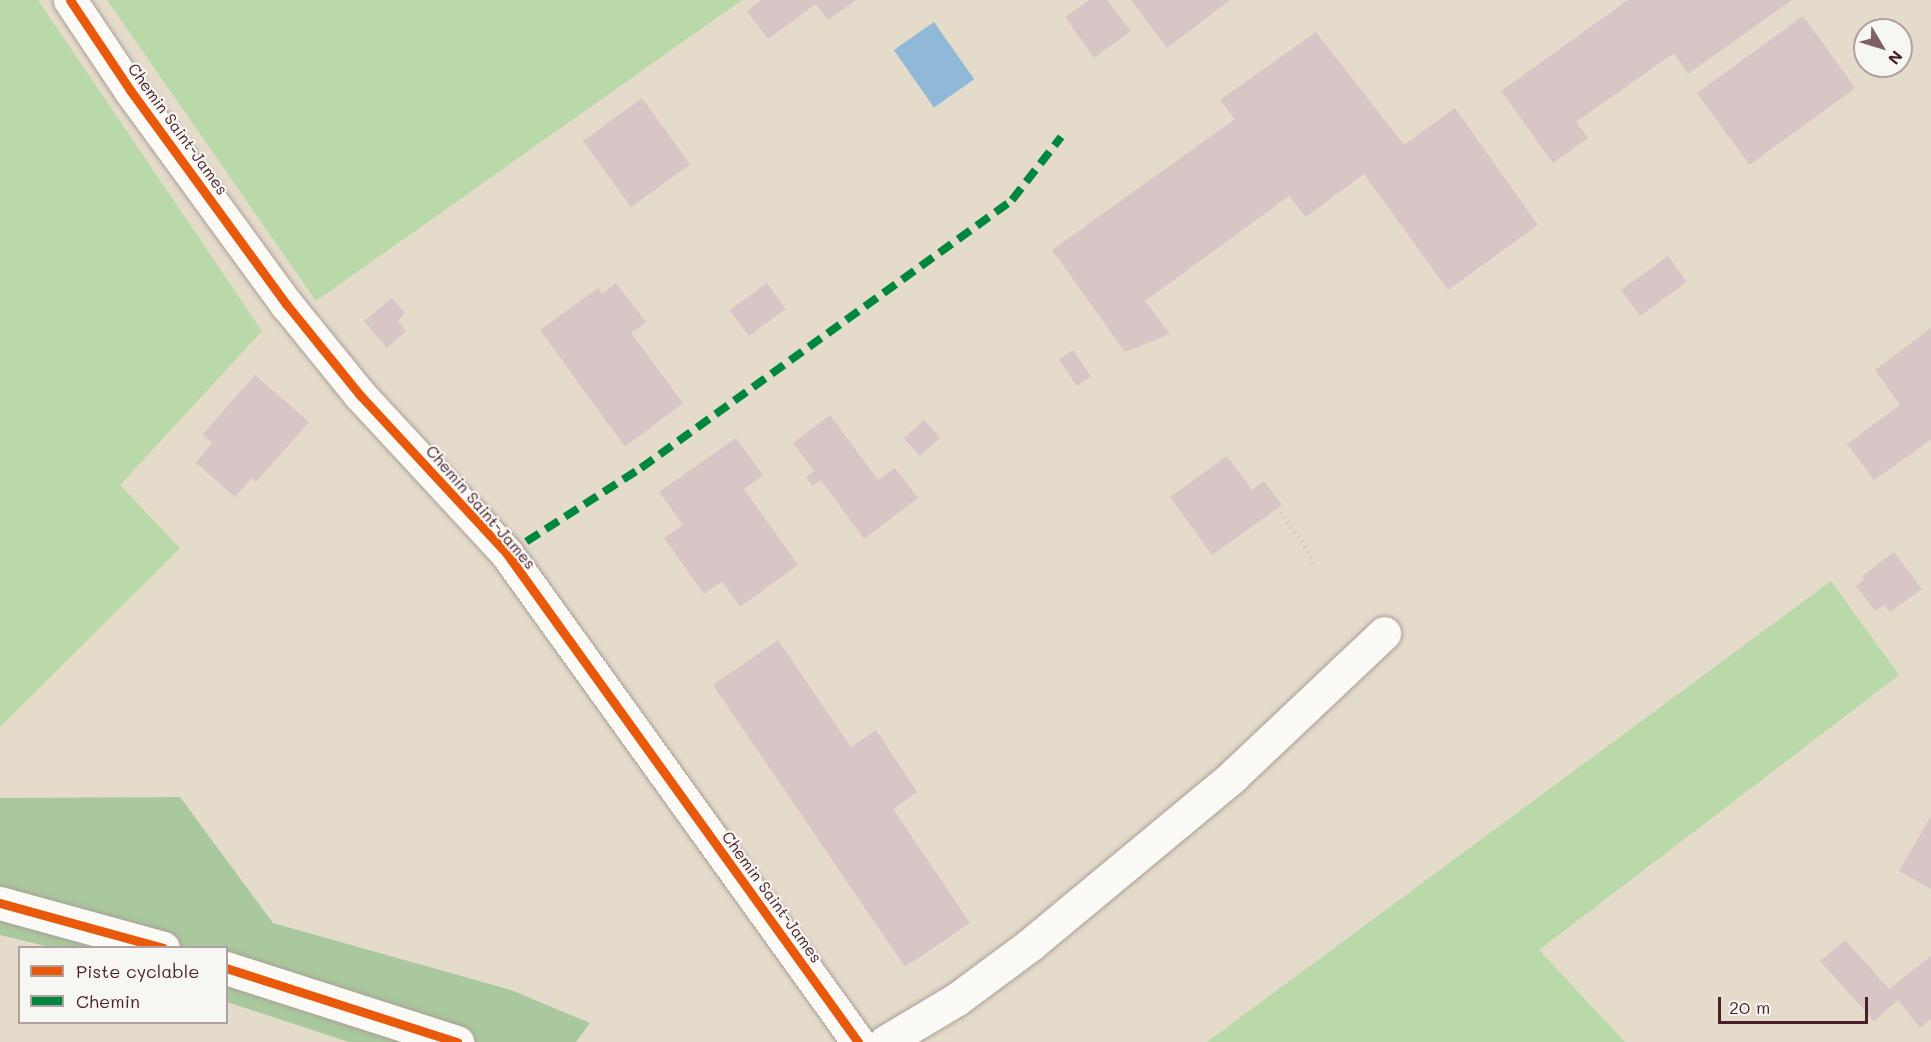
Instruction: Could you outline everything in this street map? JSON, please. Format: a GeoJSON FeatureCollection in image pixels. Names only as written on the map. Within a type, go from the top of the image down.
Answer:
{"type":"FeatureCollection","features":[{"type":"Feature","properties":{"kind":"street","name":"Chemin Saint-James"},"geometry":{"type":"LineString","coordinates":[[70,0],[130,90],[287,305],[360,395],[507,554],[858,1042]]}},
{"type":"Feature","properties":{"kind":"street"},"geometry":{"type":"LineString","coordinates":[[885,1042],[957,999],[1031,944],[1233,776],[1384,633]]}},
{"type":"Feature","properties":{"kind":"street"},"geometry":{"type":"LineString","coordinates":[[0,903],[156,946]]}},
{"type":"Feature","properties":{"kind":"street"},"geometry":{"type":"LineString","coordinates":[[228,969],[457,1042]]}},
{"type":"Feature","properties":{"kind":"path"},"geometry":{"type":"LineString","coordinates":[[1276,508],[1302,541],[1313,563]]}},
{"type":"Feature","properties":{"kind":"green space"},"geometry":{"type":"Polygon","coordinates":[[[0,0],[38,0],[262,331],[120,485],[180,548],[0,727],[0,0]]]}},
{"type":"Feature","properties":{"kind":"green space"},"geometry":{"type":"Polygon","coordinates":[[[107,0],[742,0],[316,301],[107,0]]]}},
{"type":"Feature","properties":{"kind":"green space"},"geometry":{"type":"Polygon","coordinates":[[[1831,581],[1899,675],[1539,950],[1625,1042],[1207,1042],[1831,581]]]}},
{"type":"Feature","properties":{"kind":"green space"},"geometry":{"type":"Polygon","coordinates":[[[180,797],[273,923],[511,990],[590,1023],[576,1042],[349,1042],[228,1002],[228,946],[46,946],[0,935],[0,798],[180,797]]]}},
{"type":"Feature","properties":{"kind":"water"},"geometry":{"type":"Polygon","coordinates":[[[934,22],[974,79],[934,107],[894,50],[934,22]]]}},
{"type":"Feature","properties":{"kind":"building"},"geometry":{"type":"Polygon","coordinates":[[[761,0],[856,0],[828,20],[816,4],[768,39],[747,11],[761,0]]]}},
{"type":"Feature","properties":{"kind":"building"},"geometry":{"type":"Polygon","coordinates":[[[1089,0],[1107,0],[1131,31],[1094,58],[1065,17],[1089,0]]]}},
{"type":"Feature","properties":{"kind":"building"},"geometry":{"type":"Polygon","coordinates":[[[1131,0],[1230,0],[1167,48],[1131,0]]]}},
{"type":"Feature","properties":{"kind":"building"},"geometry":{"type":"Polygon","coordinates":[[[1628,0],[1792,0],[1688,74],[1674,53],[1576,122],[1588,138],[1553,163],[1501,91],[1628,0]]]}},
{"type":"Feature","properties":{"kind":"building"},"geometry":{"type":"Polygon","coordinates":[[[1803,16],[1855,88],[1749,165],[1697,93],[1803,16]]]}},
{"type":"Feature","properties":{"kind":"building"},"geometry":{"type":"Polygon","coordinates":[[[1316,32],[1404,145],[1455,108],[1538,225],[1448,290],[1364,174],[1306,217],[1289,196],[1145,301],[1170,334],[1125,352],[1052,250],[1235,119],[1220,100],[1316,32]]]}},
{"type":"Feature","properties":{"kind":"building"},"geometry":{"type":"Polygon","coordinates":[[[642,98],[690,164],[631,207],[583,141],[642,98]]]}},
{"type":"Feature","properties":{"kind":"building"},"geometry":{"type":"Polygon","coordinates":[[[1668,256],[1687,282],[1640,316],[1621,290],[1668,256]]]}},
{"type":"Feature","properties":{"kind":"building"},"geometry":{"type":"Polygon","coordinates":[[[616,283],[646,322],[631,333],[683,403],[625,447],[540,330],[598,288],[602,294],[616,283]]]}},
{"type":"Feature","properties":{"kind":"building"},"geometry":{"type":"Polygon","coordinates":[[[767,283],[786,309],[749,336],[730,310],[767,283]]]}},
{"type":"Feature","properties":{"kind":"building"},"geometry":{"type":"Polygon","coordinates":[[[392,298],[405,313],[398,321],[406,331],[387,348],[364,321],[392,298]]]}},
{"type":"Feature","properties":{"kind":"building"},"geometry":{"type":"Polygon","coordinates":[[[1931,328],[1931,440],[1874,480],[1847,444],[1900,405],[1875,370],[1931,328]]]}},
{"type":"Feature","properties":{"kind":"building"},"geometry":{"type":"Polygon","coordinates":[[[1073,350],[1091,377],[1077,386],[1059,360],[1073,350]]]}},
{"type":"Feature","properties":{"kind":"building"},"geometry":{"type":"Polygon","coordinates":[[[255,375],[309,422],[256,482],[252,478],[235,497],[196,463],[212,443],[203,434],[255,375]]]}},
{"type":"Feature","properties":{"kind":"building"},"geometry":{"type":"Polygon","coordinates":[[[830,415],[878,480],[895,468],[918,498],[864,539],[821,480],[812,486],[806,477],[814,471],[793,443],[830,415]]]}},
{"type":"Feature","properties":{"kind":"building"},"geometry":{"type":"Polygon","coordinates":[[[924,420],[940,438],[920,456],[904,438],[924,420]]]}},
{"type":"Feature","properties":{"kind":"building"},"geometry":{"type":"Polygon","coordinates":[[[736,438],[763,475],[744,489],[798,565],[740,607],[722,581],[704,594],[664,538],[683,525],[659,492],[736,438]]]}},
{"type":"Feature","properties":{"kind":"building"},"geometry":{"type":"Polygon","coordinates":[[[1227,456],[1252,490],[1264,481],[1282,505],[1212,555],[1170,497],[1227,456]]]}},
{"type":"Feature","properties":{"kind":"building"},"geometry":{"type":"Polygon","coordinates":[[[1894,552],[1922,589],[1890,612],[1884,605],[1875,611],[1856,586],[1864,579],[1862,576],[1894,552]]]}},
{"type":"Feature","properties":{"kind":"building"},"geometry":{"type":"Polygon","coordinates":[[[778,640],[851,747],[876,730],[917,792],[893,809],[970,923],[905,967],[713,685],[778,640]]]}},
{"type":"Feature","properties":{"kind":"building"},"geometry":{"type":"Polygon","coordinates":[[[1931,816],[1931,889],[1899,871],[1931,816]]]}},
{"type":"Feature","properties":{"kind":"building"},"geometry":{"type":"Polygon","coordinates":[[[1845,940],[1889,989],[1931,956],[1931,1019],[1920,1028],[1898,1000],[1874,1021],[1820,961],[1845,940]]]}},
{"type":"Feature","properties":{"kind":"marked path"},"geometry":{"type":"LineString","coordinates":[[507,554],[641,468],[1012,200],[1061,137]]}},
{"type":"Feature","properties":{"kind":"cycle path"},"geometry":{"type":"LineString","coordinates":[[70,0],[130,90],[287,305],[360,395],[507,554],[858,1042]]}},
{"type":"Feature","properties":{"kind":"cycle path"},"geometry":{"type":"LineString","coordinates":[[0,903],[156,946]]}},
{"type":"Feature","properties":{"kind":"cycle path"},"geometry":{"type":"LineString","coordinates":[[228,969],[457,1042]]}}]}
